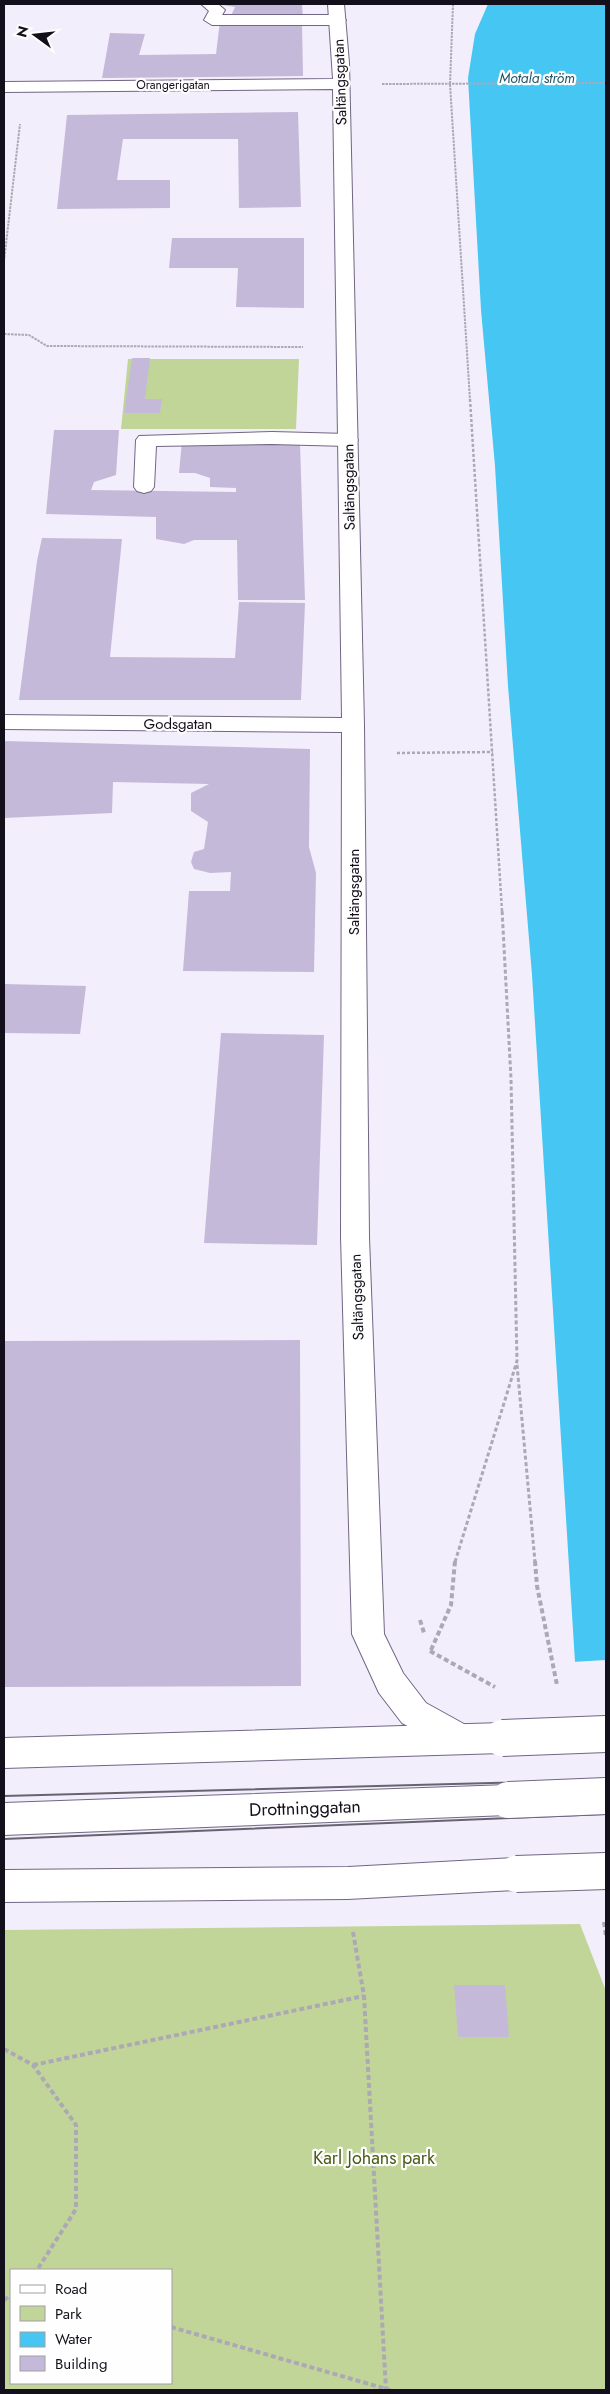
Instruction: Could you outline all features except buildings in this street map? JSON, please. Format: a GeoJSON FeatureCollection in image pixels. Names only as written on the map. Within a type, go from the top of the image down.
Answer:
{"type":"FeatureCollection","features":[{"type":"Feature","properties":{"kind":"street"},"geometry":{"type":"LineString","coordinates":[[208,4],[217,10],[212,20],[337,12]]}},
{"type":"Feature","properties":{"kind":"street","name":"Saltängsgatan"},"geometry":{"type":"LineString","coordinates":[[337,12],[341,84],[354,754],[355,1237],[368,1634],[391,1683],[414,1713],[461,1739]]}},
{"type":"Feature","properties":{"kind":"street","name":"Orangerigatan"},"geometry":{"type":"LineString","coordinates":[[4,87],[341,84]]}},
{"type":"Feature","properties":{"kind":"street"},"geometry":{"type":"LineString","coordinates":[[144,487],[146,440],[272,438],[348,440]]}},
{"type":"Feature","properties":{"kind":"street","name":"Godsgatan"},"geometry":{"type":"LineString","coordinates":[[4,722],[353,725]]}},
{"type":"Feature","properties":{"kind":"street"},"geometry":{"type":"LineString","coordinates":[[4,1753],[606,1734]]}},
{"type":"Feature","properties":{"kind":"street","name":"Drottninggatan"},"geometry":{"type":"LineString","coordinates":[[4,1819],[606,1796]]}},
{"type":"Feature","properties":{"kind":"street"},"geometry":{"type":"LineString","coordinates":[[4,1886],[348,1884],[516,1874],[606,1871]]}},
{"type":"Feature","properties":{"kind":"path"},"geometry":{"type":"LineString","coordinates":[[454,4],[450,84],[493,752],[511,1079],[516,1361],[537,1586],[558,1693]]}},
{"type":"Feature","properties":{"kind":"path"},"geometry":{"type":"LineString","coordinates":[[341,84],[606,83]]}},
{"type":"Feature","properties":{"kind":"path"},"geometry":{"type":"LineString","coordinates":[[4,261],[20,120]]}},
{"type":"Feature","properties":{"kind":"path"},"geometry":{"type":"LineString","coordinates":[[4,334],[29,335],[47,346],[346,346]]}},
{"type":"Feature","properties":{"kind":"path"},"geometry":{"type":"LineString","coordinates":[[354,754],[493,752]]}},
{"type":"Feature","properties":{"kind":"path"},"geometry":{"type":"LineString","coordinates":[[497,1688],[430,1651],[451,1605],[453,1568],[516,1361]]}},
{"type":"Feature","properties":{"kind":"path"},"geometry":{"type":"LineString","coordinates":[[602,1916],[606,1936]]}},
{"type":"Feature","properties":{"kind":"path"},"geometry":{"type":"LineString","coordinates":[[172,2327],[387,2390],[364,1996],[353,1931]]}},
{"type":"Feature","properties":{"kind":"path"},"geometry":{"type":"LineString","coordinates":[[33,2065],[364,1996]]}},
{"type":"Feature","properties":{"kind":"path"},"geometry":{"type":"LineString","coordinates":[[4,2049],[33,2065],[76,2125],[76,2209],[38,2269]]}},
{"type":"Feature","properties":{"kind":"green space"},"geometry":{"type":"Polygon","coordinates":[[[128,359],[299,359],[296,429],[121,429],[128,359]]]}},
{"type":"Feature","properties":{"kind":"green space","name":"Karl Johans park"},"geometry":{"type":"Polygon","coordinates":[[[580,1924],[606,1991],[606,2390],[4,2390],[4,1930],[580,1924]]]}},
{"type":"Feature","properties":{"kind":"water","name":"Motala ström"},"geometry":{"type":"Polygon","coordinates":[[[488,4],[606,4],[606,1831],[575,1662],[532,975],[508,686],[495,466],[481,310],[468,78],[475,34],[488,4]]]}},
{"type":"Feature","properties":{"kind":"pier"},"geometry":{"type":"Polygon","coordinates":[[[606,1660],[606,1833],[597,1810],[572,1662],[606,1660]]]}},
{"type":"Feature","properties":{"kind":"tram line"},"geometry":{"type":"LineString","coordinates":[[4,1796],[606,1780]]}},
{"type":"Feature","properties":{"kind":"tram line"},"geometry":{"type":"LineString","coordinates":[[4,1839],[606,1814]]}}]}
